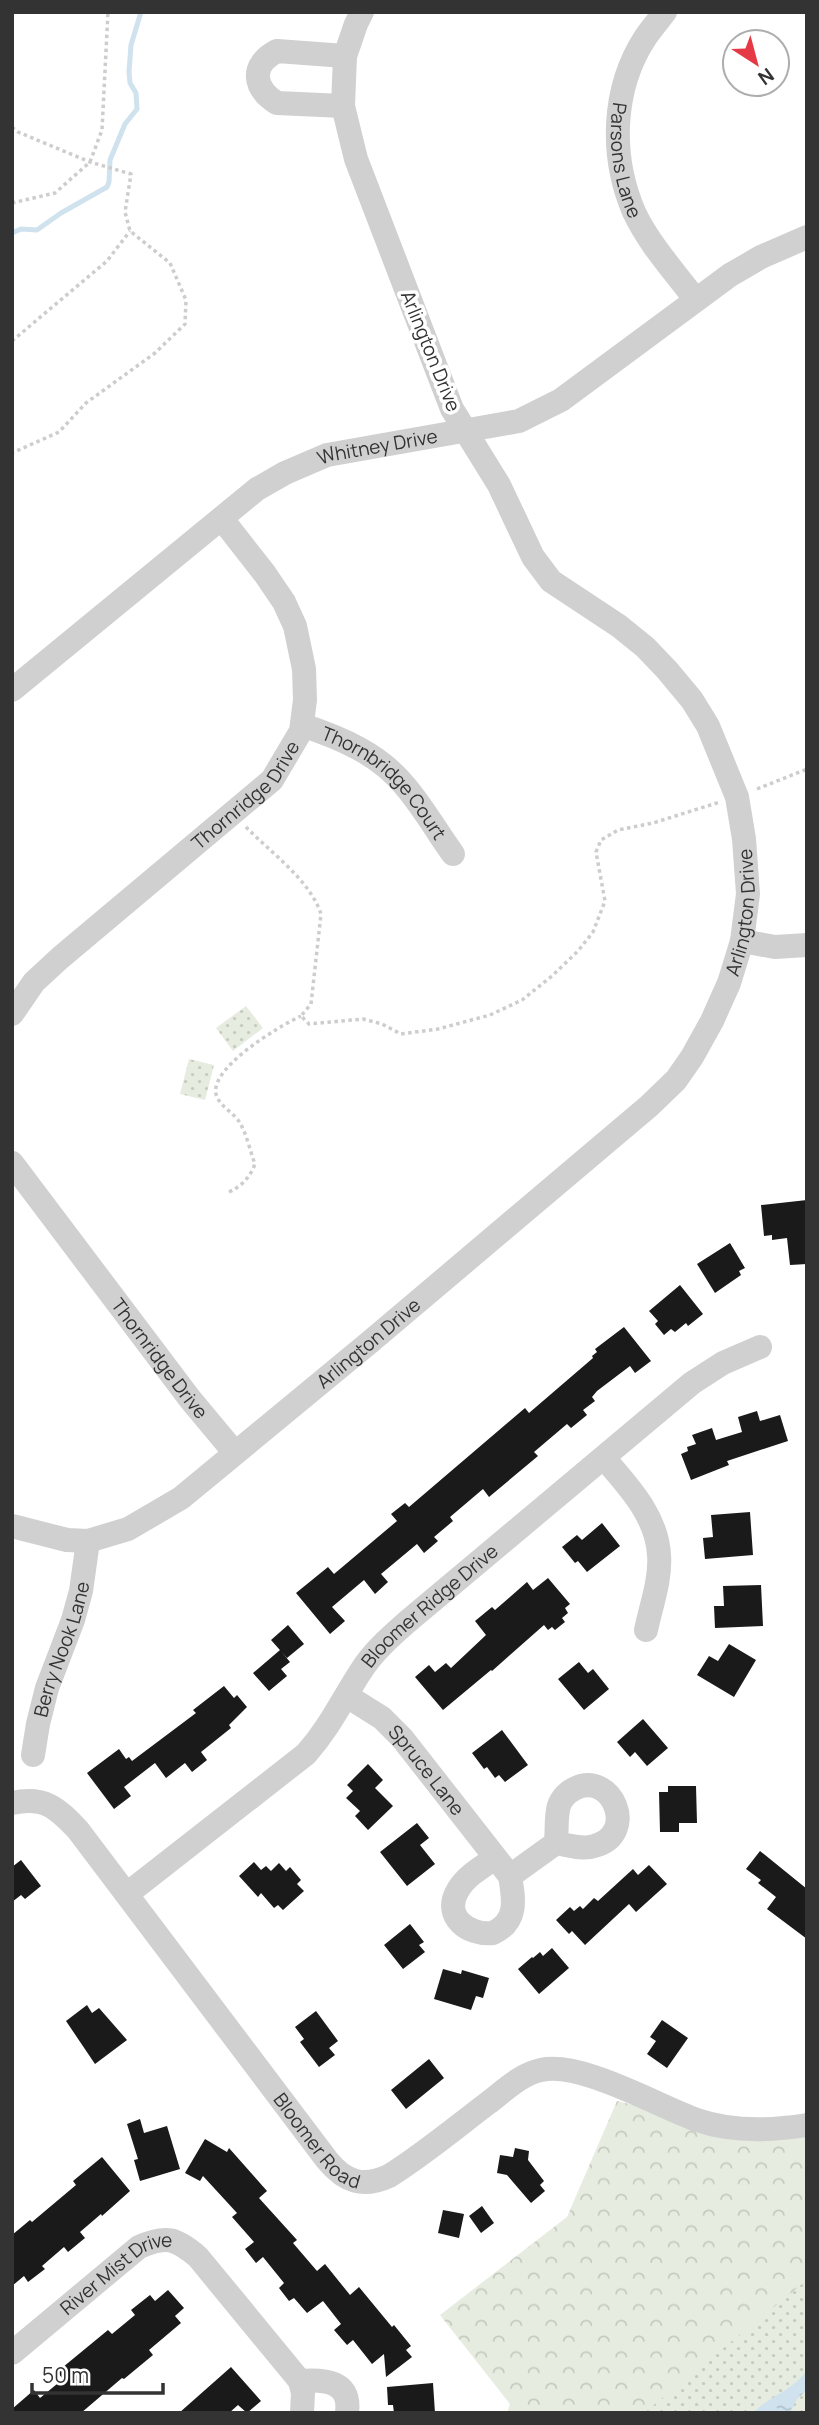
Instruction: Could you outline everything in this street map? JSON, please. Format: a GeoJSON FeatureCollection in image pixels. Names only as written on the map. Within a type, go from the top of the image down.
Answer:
{"type":"FeatureCollection","features":[{"type":"Feature","properties":{"kind":"street","name":"Arlington Drive"},"geometry":{"type":"LineString","coordinates":[[88,1541],[128,1529],[181,1498],[649,1106],[676,1080],[692,1057],[729,983],[742,942],[748,894],[744,839],[737,797],[708,726],[692,700],[645,647],[551,580],[533,557],[499,485],[452,409],[356,159],[342,106],[345,56],[362,12]]}},
{"type":"Feature","properties":{"kind":"street","name":"Parsons Lane"},"geometry":{"type":"LineString","coordinates":[[665,12],[645,37],[631,65],[621,98],[617,145],[622,175],[634,212],[695,299]]}},
{"type":"Feature","properties":{"kind":"street"},"geometry":{"type":"LineString","coordinates":[[342,106],[277,103],[260,88],[257,76],[261,64],[277,51],[345,56]]}},
{"type":"Feature","properties":{"kind":"street","name":"Whitney Drive"},"geometry":{"type":"LineString","coordinates":[[12,690],[257,489],[285,473],[327,454],[519,421],[561,400],[730,275],[761,257],[807,237]]}},
{"type":"Feature","properties":{"kind":"street","name":"Thornridge Drive"},"geometry":{"type":"LineString","coordinates":[[12,1014],[34,982],[60,958],[272,780],[301,731],[305,700],[304,669],[295,626],[284,601],[222,519]]}},
{"type":"Feature","properties":{"kind":"street","name":"Thornbridge Court"},"geometry":{"type":"LineString","coordinates":[[302,725],[345,741],[389,769],[453,854]]}},
{"type":"Feature","properties":{"kind":"street"},"geometry":{"type":"LineString","coordinates":[[742,942],[775,947],[807,946]]}},
{"type":"Feature","properties":{"kind":"street","name":"Thornridge Drive"},"geometry":{"type":"LineString","coordinates":[[12,1163],[190,1399],[235,1453]]}},
{"type":"Feature","properties":{"kind":"street","name":"Bloomer Ridge Drive"},"geometry":{"type":"LineString","coordinates":[[127,1894],[290,1769],[323,1735],[361,1670],[386,1641],[692,1383],[723,1363],[760,1347]]}},
{"type":"Feature","properties":{"kind":"street"},"geometry":{"type":"LineString","coordinates":[[604,1458],[639,1501],[656,1535],[659,1557],[646,1630]]}},
{"type":"Feature","properties":{"kind":"street"},"geometry":{"type":"LineString","coordinates":[[12,1526],[67,1540],[88,1541]]}},
{"type":"Feature","properties":{"kind":"street","name":"Berry Nook Lane"},"geometry":{"type":"LineString","coordinates":[[33,1755],[47,1688],[74,1620],[88,1541]]}},
{"type":"Feature","properties":{"kind":"street","name":"Spruce Lane"},"geometry":{"type":"LineString","coordinates":[[347,1696],[383,1718],[402,1738],[503,1867],[556,1843]]}},
{"type":"Feature","properties":{"kind":"street","name":"Bloomer Road"},"geometry":{"type":"LineString","coordinates":[[12,1803],[47,1803],[58,1809],[78,1830],[327,2160],[347,2179],[367,2183],[389,2176],[516,2082],[541,2070],[555,2069],[601,2080],[697,2120],[726,2127],[764,2130],[807,2125]]}},
{"type":"Feature","properties":{"kind":"street","name":"River Mist Drive"},"geometry":{"type":"LineString","coordinates":[[12,2353],[139,2247],[153,2241],[170,2239],[198,2257],[300,2381]]}},
{"type":"Feature","properties":{"kind":"street"},"geometry":{"type":"LineString","coordinates":[[302,2413],[303,2393],[300,2381],[314,2380],[335,2384],[346,2396],[347,2413]]}},
{"type":"Feature","properties":{"kind":"path"},"geometry":{"type":"LineString","coordinates":[[12,203],[55,193],[90,162],[102,130],[108,12]]}},
{"type":"Feature","properties":{"kind":"path"},"geometry":{"type":"LineString","coordinates":[[12,127],[18,132],[90,162],[131,174],[125,212],[130,231],[170,262],[186,300],[185,324],[155,353],[86,403],[59,432],[12,453]]}},
{"type":"Feature","properties":{"kind":"path"},"geometry":{"type":"LineString","coordinates":[[12,341],[107,261],[130,231]]}},
{"type":"Feature","properties":{"kind":"path"},"geometry":{"type":"LineString","coordinates":[[301,1016],[309,1024],[363,1019],[382,1024],[401,1034],[438,1029],[490,1015],[522,1000],[552,976],[593,932],[605,901],[596,852],[605,835],[737,797],[807,769]]}},
{"type":"Feature","properties":{"kind":"path"},"geometry":{"type":"LineString","coordinates":[[229,1192],[251,1175],[255,1164],[240,1123],[218,1100],[218,1081],[246,1050],[301,1016],[311,1004],[321,914],[316,900],[234,813]]}},
{"type":"Feature","properties":{"kind":"green space"},"geometry":{"type":"Polygon","coordinates":[[[246,1006],[263,1028],[233,1051],[216,1028],[246,1006]]]}},
{"type":"Feature","properties":{"kind":"green space"},"geometry":{"type":"Polygon","coordinates":[[[189,1059],[214,1065],[205,1100],[180,1094],[189,1059]]]}},
{"type":"Feature","properties":{"kind":"green space"},"geometry":{"type":"Polygon","coordinates":[[[617,2101],[697,2120],[807,2125],[807,2413],[507,2413],[510,2404],[440,2315],[567,2217],[617,2101]]]}},
{"type":"Feature","properties":{"kind":"green space"},"geometry":{"type":"Polygon","coordinates":[[[807,2280],[807,2413],[644,2413],[807,2280]]]}},
{"type":"Feature","properties":{"kind":"water"},"geometry":{"type":"Polygon","coordinates":[[[807,2370],[807,2390],[797,2399],[790,2413],[753,2413],[795,2383],[807,2370]]]}},
{"type":"Feature","properties":{"kind":"building"},"geometry":{"type":"Polygon","coordinates":[[[807,1200],[807,1264],[790,1265],[787,1238],[772,1240],[772,1235],[764,1236],[761,1205],[807,1200]]]}},
{"type":"Feature","properties":{"kind":"building"},"geometry":{"type":"Polygon","coordinates":[[[730,1243],[745,1268],[739,1271],[741,1275],[715,1293],[697,1264],[730,1243]]]}},
{"type":"Feature","properties":{"kind":"building"},"geometry":{"type":"Polygon","coordinates":[[[680,1285],[703,1314],[688,1326],[686,1323],[675,1332],[671,1329],[664,1335],[655,1324],[658,1321],[649,1311],[680,1285]]]}},
{"type":"Feature","properties":{"kind":"building"},"geometry":{"type":"Polygon","coordinates":[[[624,1327],[651,1361],[635,1373],[630,1366],[597,1391],[592,1397],[595,1401],[583,1410],[587,1415],[571,1428],[567,1424],[534,1452],[538,1456],[489,1497],[483,1489],[450,1517],[453,1521],[434,1537],[438,1541],[424,1553],[417,1544],[381,1574],[388,1582],[375,1594],[364,1580],[332,1607],[345,1621],[330,1634],[296,1593],[328,1567],[334,1574],[397,1521],[391,1514],[405,1503],[409,1507],[525,1408],[529,1413],[593,1358],[597,1352],[595,1349],[624,1327]]]}},
{"type":"Feature","properties":{"kind":"building"},"geometry":{"type":"Polygon","coordinates":[[[757,1411],[760,1421],[780,1415],[788,1441],[727,1461],[729,1465],[691,1480],[681,1454],[688,1451],[687,1447],[696,1444],[692,1435],[712,1428],[716,1440],[742,1432],[738,1417],[757,1411]]]}},
{"type":"Feature","properties":{"kind":"building"},"geometry":{"type":"Polygon","coordinates":[[[750,1512],[753,1555],[705,1559],[703,1538],[713,1537],[711,1515],[750,1512]]]}},
{"type":"Feature","properties":{"kind":"building"},"geometry":{"type":"Polygon","coordinates":[[[602,1523],[620,1546],[587,1572],[578,1561],[575,1563],[562,1547],[577,1535],[582,1540],[602,1523]]]}},
{"type":"Feature","properties":{"kind":"building"},"geometry":{"type":"Polygon","coordinates":[[[548,1578],[570,1604],[565,1608],[568,1613],[562,1618],[565,1622],[555,1630],[552,1627],[548,1630],[544,1625],[443,1710],[415,1677],[429,1665],[435,1672],[446,1663],[451,1668],[486,1635],[475,1621],[492,1607],[495,1610],[527,1582],[533,1590],[548,1578]]]}},
{"type":"Feature","properties":{"kind":"building"},"geometry":{"type":"Polygon","coordinates":[[[761,1585],[763,1626],[715,1628],[714,1606],[724,1606],[723,1586],[761,1585]]]}},
{"type":"Feature","properties":{"kind":"building"},"geometry":{"type":"Polygon","coordinates":[[[288,1625],[304,1644],[287,1658],[271,1640],[288,1625]]]}},
{"type":"Feature","properties":{"kind":"building"},"geometry":{"type":"Polygon","coordinates":[[[729,1644],[756,1660],[734,1697],[697,1675],[709,1656],[718,1661],[729,1644]]]}},
{"type":"Feature","properties":{"kind":"building"},"geometry":{"type":"Polygon","coordinates":[[[280,1650],[290,1662],[281,1669],[287,1676],[269,1691],[253,1673],[280,1650]]]}},
{"type":"Feature","properties":{"kind":"building"},"geometry":{"type":"Polygon","coordinates":[[[579,1662],[588,1673],[593,1669],[609,1689],[584,1710],[558,1679],[579,1662]]]}},
{"type":"Feature","properties":{"kind":"building"},"geometry":{"type":"Polygon","coordinates":[[[224,1686],[234,1698],[237,1695],[247,1707],[229,1725],[231,1728],[201,1752],[207,1760],[192,1772],[185,1763],[166,1778],[155,1763],[124,1787],[131,1796],[114,1809],[87,1773],[119,1749],[126,1759],[129,1757],[132,1761],[196,1713],[193,1710],[224,1686]]]}},
{"type":"Feature","properties":{"kind":"building"},"geometry":{"type":"Polygon","coordinates":[[[643,1719],[668,1748],[647,1766],[635,1752],[630,1757],[617,1742],[643,1719]]]}},
{"type":"Feature","properties":{"kind":"building"},"geometry":{"type":"Polygon","coordinates":[[[502,1730],[528,1765],[505,1782],[499,1775],[495,1778],[487,1767],[484,1769],[472,1753],[502,1730]]]}},
{"type":"Feature","properties":{"kind":"building"},"geometry":{"type":"Polygon","coordinates":[[[368,1764],[383,1780],[375,1788],[393,1806],[368,1830],[355,1816],[360,1811],[346,1798],[353,1791],[347,1785],[368,1764]]]}},
{"type":"Feature","properties":{"kind":"building"},"geometry":{"type":"Polygon","coordinates":[[[668,1786],[696,1786],[697,1823],[679,1823],[679,1832],[660,1832],[659,1792],[668,1792],[668,1786]]]}},
{"type":"Feature","properties":{"kind":"building"},"geometry":{"type":"Polygon","coordinates":[[[417,1823],[429,1838],[420,1845],[435,1864],[407,1886],[380,1852],[417,1823]]]}},
{"type":"Feature","properties":{"kind":"building"},"geometry":{"type":"Polygon","coordinates":[[[760,1851],[807,1889],[807,1939],[767,1909],[776,1897],[758,1883],[761,1880],[746,1869],[760,1851]]]}},
{"type":"Feature","properties":{"kind":"building"},"geometry":{"type":"Polygon","coordinates":[[[21,1860],[41,1886],[25,1899],[21,1895],[12,1902],[12,1867],[21,1860]]]}},
{"type":"Feature","properties":{"kind":"building"},"geometry":{"type":"Polygon","coordinates":[[[254,1862],[261,1870],[266,1866],[271,1871],[279,1863],[286,1871],[290,1867],[301,1880],[297,1884],[304,1891],[283,1910],[278,1905],[274,1908],[261,1893],[258,1897],[239,1876],[254,1862]]]}},
{"type":"Feature","properties":{"kind":"building"},"geometry":{"type":"Polygon","coordinates":[[[649,1865],[667,1884],[636,1912],[629,1904],[585,1945],[572,1931],[569,1934],[556,1920],[570,1907],[574,1911],[580,1906],[583,1909],[594,1898],[598,1901],[633,1869],[638,1875],[649,1865]]]}},
{"type":"Feature","properties":{"kind":"building"},"geometry":{"type":"Polygon","coordinates":[[[410,1924],[424,1942],[419,1945],[425,1952],[403,1969],[384,1945],[410,1924]]]}},
{"type":"Feature","properties":{"kind":"building"},"geometry":{"type":"Polygon","coordinates":[[[552,1948],[569,1968],[539,1994],[518,1969],[540,1952],[543,1956],[552,1948]]]}},
{"type":"Feature","properties":{"kind":"building"},"geometry":{"type":"Polygon","coordinates":[[[443,1969],[461,1974],[462,1970],[489,1978],[483,1998],[476,1996],[471,2010],[434,1999],[443,1969]]]}},
{"type":"Feature","properties":{"kind":"building"},"geometry":{"type":"Polygon","coordinates":[[[87,2005],[92,2013],[99,2008],[127,2040],[95,2064],[66,2021],[87,2005]]]}},
{"type":"Feature","properties":{"kind":"building"},"geometry":{"type":"Polygon","coordinates":[[[316,2011],[338,2041],[329,2048],[335,2055],[319,2067],[300,2042],[304,2039],[295,2027],[316,2011]]]}},
{"type":"Feature","properties":{"kind":"building"},"geometry":{"type":"Polygon","coordinates":[[[662,2020],[688,2038],[667,2068],[647,2054],[656,2041],[650,2037],[662,2020]]]}},
{"type":"Feature","properties":{"kind":"building"},"geometry":{"type":"Polygon","coordinates":[[[429,2059],[444,2078],[406,2109],[391,2090],[429,2059]]]}},
{"type":"Feature","properties":{"kind":"building"},"geometry":{"type":"Polygon","coordinates":[[[140,2119],[144,2133],[167,2126],[180,2169],[140,2181],[134,2160],[138,2159],[127,2124],[140,2119]]]}},
{"type":"Feature","properties":{"kind":"building"},"geometry":{"type":"Polygon","coordinates":[[[205,2139],[227,2152],[229,2148],[267,2191],[259,2198],[297,2240],[293,2243],[317,2271],[325,2264],[350,2295],[359,2287],[411,2346],[406,2350],[412,2357],[386,2377],[384,2354],[372,2364],[353,2340],[347,2345],[334,2330],[341,2324],[323,2301],[307,2313],[294,2298],[289,2301],[279,2288],[284,2283],[263,2257],[256,2263],[245,2249],[254,2242],[232,2217],[237,2213],[203,2176],[200,2181],[185,2173],[205,2139]]]}},
{"type":"Feature","properties":{"kind":"building"},"geometry":{"type":"Polygon","coordinates":[[[515,2148],[529,2151],[528,2160],[544,2181],[540,2185],[545,2191],[531,2203],[507,2175],[497,2173],[500,2155],[513,2157],[515,2148]]]}},
{"type":"Feature","properties":{"kind":"building"},"geometry":{"type":"Polygon","coordinates":[[[102,2157],[130,2191],[80,2232],[85,2238],[68,2252],[64,2247],[42,2266],[45,2269],[28,2282],[24,2276],[12,2286],[12,2235],[76,2185],[73,2181],[102,2157]]]}},
{"type":"Feature","properties":{"kind":"building"},"geometry":{"type":"Polygon","coordinates":[[[482,2206],[494,2223],[481,2233],[469,2216],[482,2206]]]}},
{"type":"Feature","properties":{"kind":"building"},"geometry":{"type":"Polygon","coordinates":[[[443,2210],[464,2214],[459,2238],[438,2233],[443,2210]]]}},
{"type":"Feature","properties":{"kind":"building"},"geometry":{"type":"Polygon","coordinates":[[[168,2290],[184,2308],[175,2316],[181,2323],[149,2350],[153,2355],[81,2413],[12,2413],[12,2409],[34,2390],[40,2398],[63,2379],[57,2372],[108,2330],[112,2334],[135,2315],[131,2310],[150,2295],[155,2301],[168,2290]]]}},
{"type":"Feature","properties":{"kind":"building"},"geometry":{"type":"Polygon","coordinates":[[[231,2367],[261,2401],[247,2413],[238,2405],[229,2413],[179,2413],[231,2367]]]}},
{"type":"Feature","properties":{"kind":"building"},"geometry":{"type":"Polygon","coordinates":[[[433,2383],[435,2413],[394,2413],[393,2405],[388,2405],[387,2387],[433,2383]]]}},
{"type":"Feature","properties":{"kind":"waterway"},"geometry":{"type":"LineString","coordinates":[[12,233],[21,229],[37,230],[107,187],[110,160],[125,124],[137,109],[136,93],[130,83],[129,72],[131,45],[141,12]]}}]}
